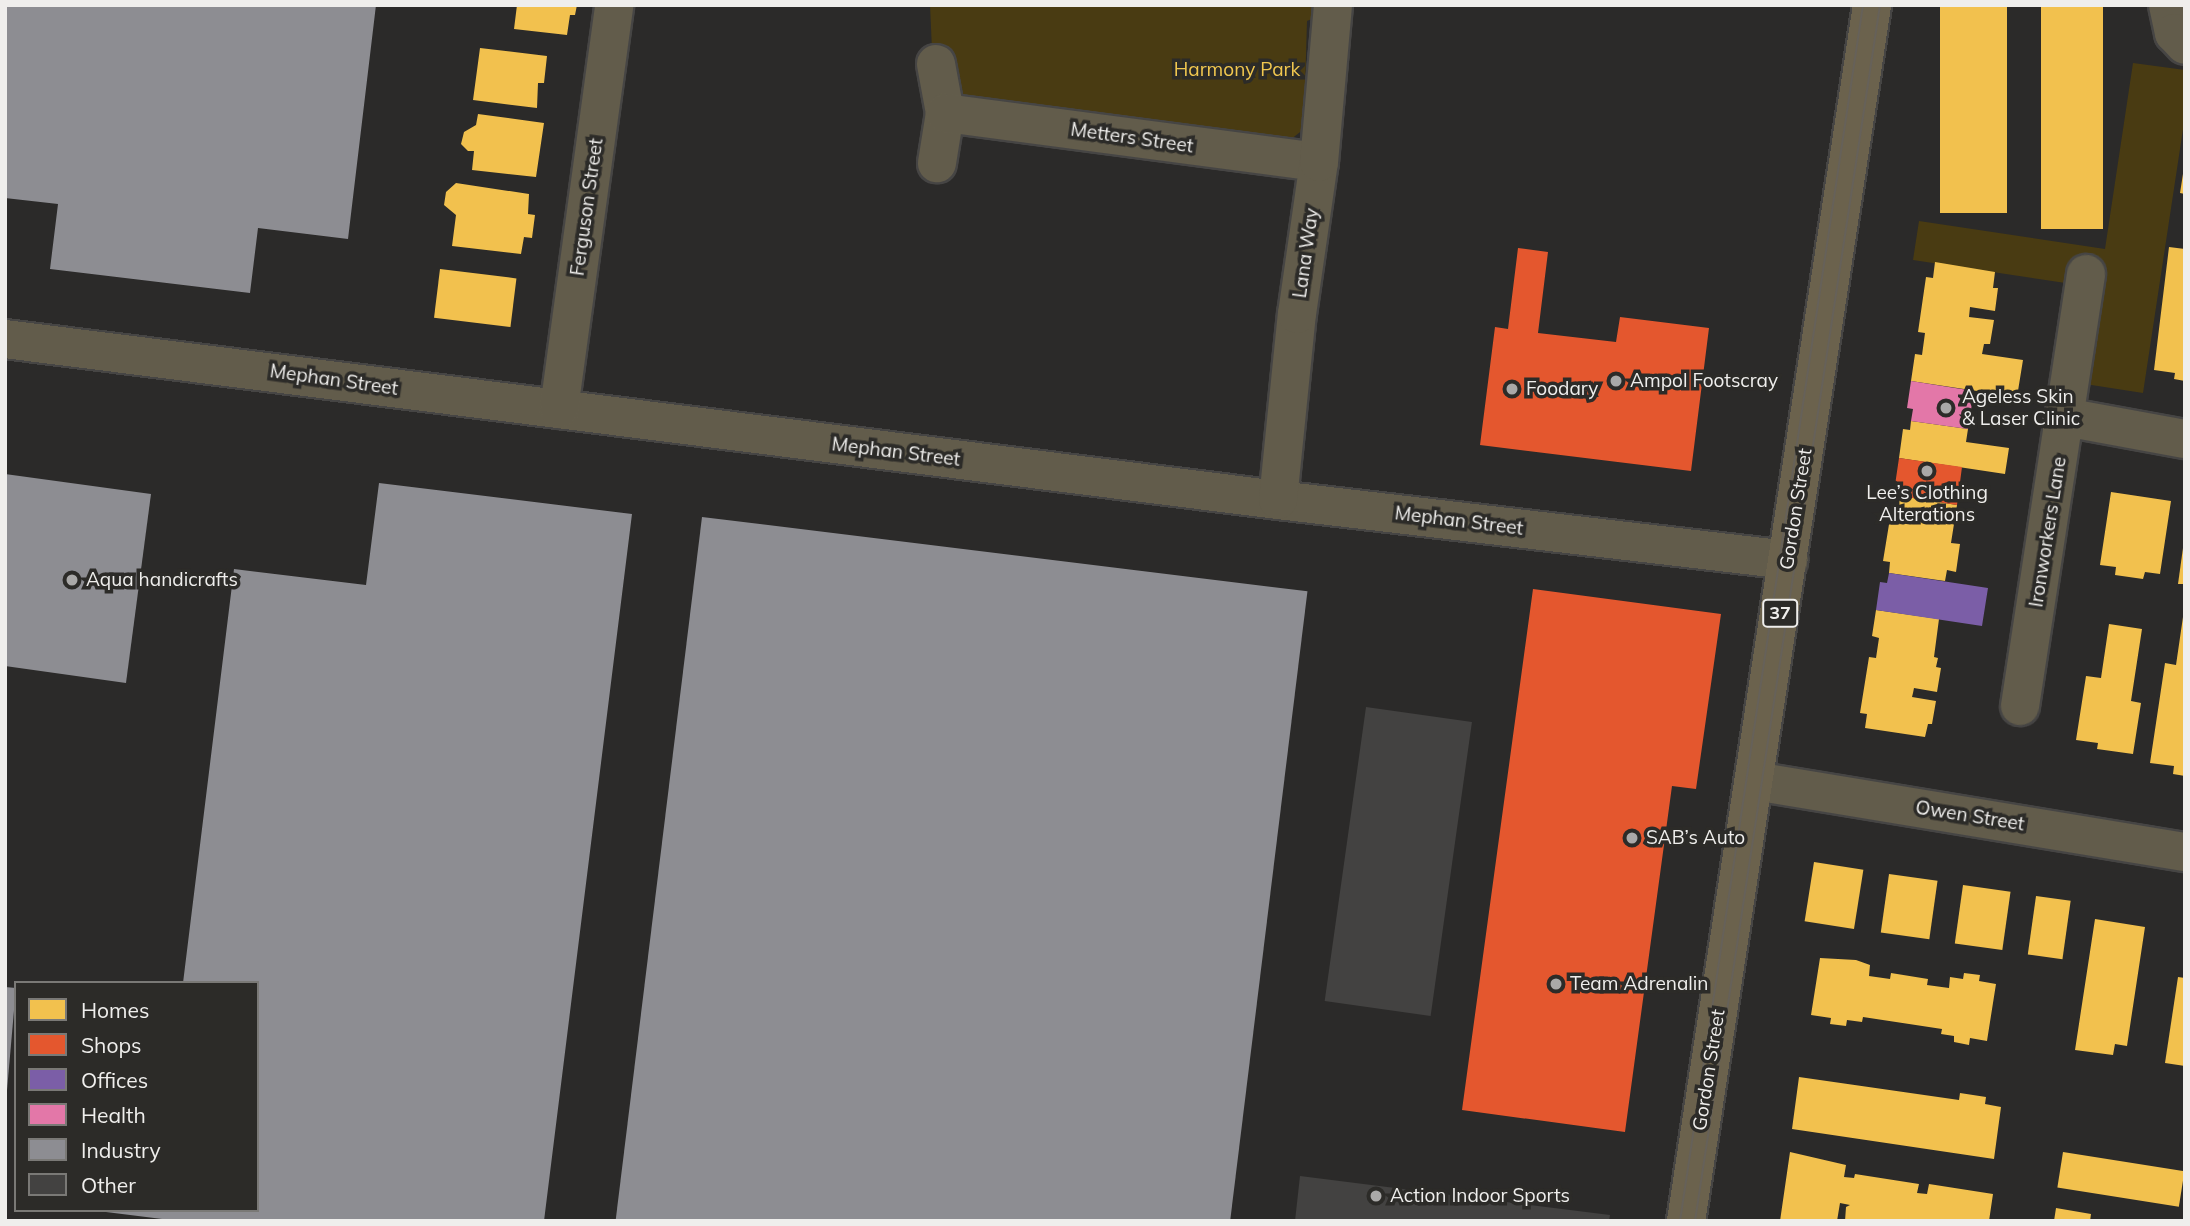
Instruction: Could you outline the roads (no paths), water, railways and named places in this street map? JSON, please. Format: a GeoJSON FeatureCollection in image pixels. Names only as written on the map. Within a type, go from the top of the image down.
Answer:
{"type":"FeatureCollection","features":[{"type":"Feature","properties":{"kind":"main road","name":"Gordon Street"},"geometry":{"type":"LineString","coordinates":[[1686,1221],[1872,5]]}},
{"type":"Feature","properties":{"kind":"street","name":"Ferguson Street"},"geometry":{"type":"LineString","coordinates":[[559,409],[614,5]]}},
{"type":"Feature","properties":{"kind":"street","name":"Lana Way"},"geometry":{"type":"LineString","coordinates":[[1278,500],[1297,314],[1319,162],[1333,5]]}},
{"type":"Feature","properties":{"kind":"street"},"geometry":{"type":"LineString","coordinates":[[936,64],[945,113],[937,163]]}},
{"type":"Feature","properties":{"kind":"street","name":"Metters Street"},"geometry":{"type":"LineString","coordinates":[[945,113],[1319,162]]}},
{"type":"Feature","properties":{"kind":"street","name":"Ironworkers Lane"},"geometry":{"type":"LineString","coordinates":[[2020,706],[2086,274]]}},
{"type":"Feature","properties":{"kind":"street","name":"Mephan Street"},"geometry":{"type":"LineString","coordinates":[[5,339],[1278,500],[1788,560]]}},
{"type":"Feature","properties":{"kind":"street"},"geometry":{"type":"LineString","coordinates":[[2065,417],[2185,439]]}},
{"type":"Feature","properties":{"kind":"street","name":"Owen Street"},"geometry":{"type":"LineString","coordinates":[[1755,781],[2185,852]]}},
{"type":"Feature","properties":{"kind":"tram line"},"geometry":{"type":"LineString","coordinates":[[1680,1221],[1863,5]]}},
{"type":"Feature","properties":{"kind":"tram line"},"geometry":{"type":"LineString","coordinates":[[1695,1221],[1880,5]]}},
{"type":"Feature","properties":{"kind":"place","name":"Ampol Footscray"},"geometry":{"type":"Point","coordinates":[1616,381]}},
{"type":"Feature","properties":{"kind":"place","name":"Foodary"},"geometry":{"type":"Point","coordinates":[1512,389]}},
{"type":"Feature","properties":{"kind":"place","name":"Ageless Skin & Laser Clinic"},"geometry":{"type":"Point","coordinates":[1946,408]}},
{"type":"Feature","properties":{"kind":"place","name":"Lee’s Clothing Alterations"},"geometry":{"type":"Point","coordinates":[1927,471]}},
{"type":"Feature","properties":{"kind":"place","name":"Aqua handicrafts"},"geometry":{"type":"Point","coordinates":[72,580]}},
{"type":"Feature","properties":{"kind":"place","name":"SAB’s Auto"},"geometry":{"type":"Point","coordinates":[1632,838]}},
{"type":"Feature","properties":{"kind":"place","name":"Team Adrenalin"},"geometry":{"type":"Point","coordinates":[1556,984]}},
{"type":"Feature","properties":{"kind":"place","name":"Action Indoor Sports"},"geometry":{"type":"Point","coordinates":[1376,1196]}},
{"type":"Feature","properties":{"kind":"park label","name":"Harmony Park"},"geometry":{"type":"Point","coordinates":[1237,70]}}]}
